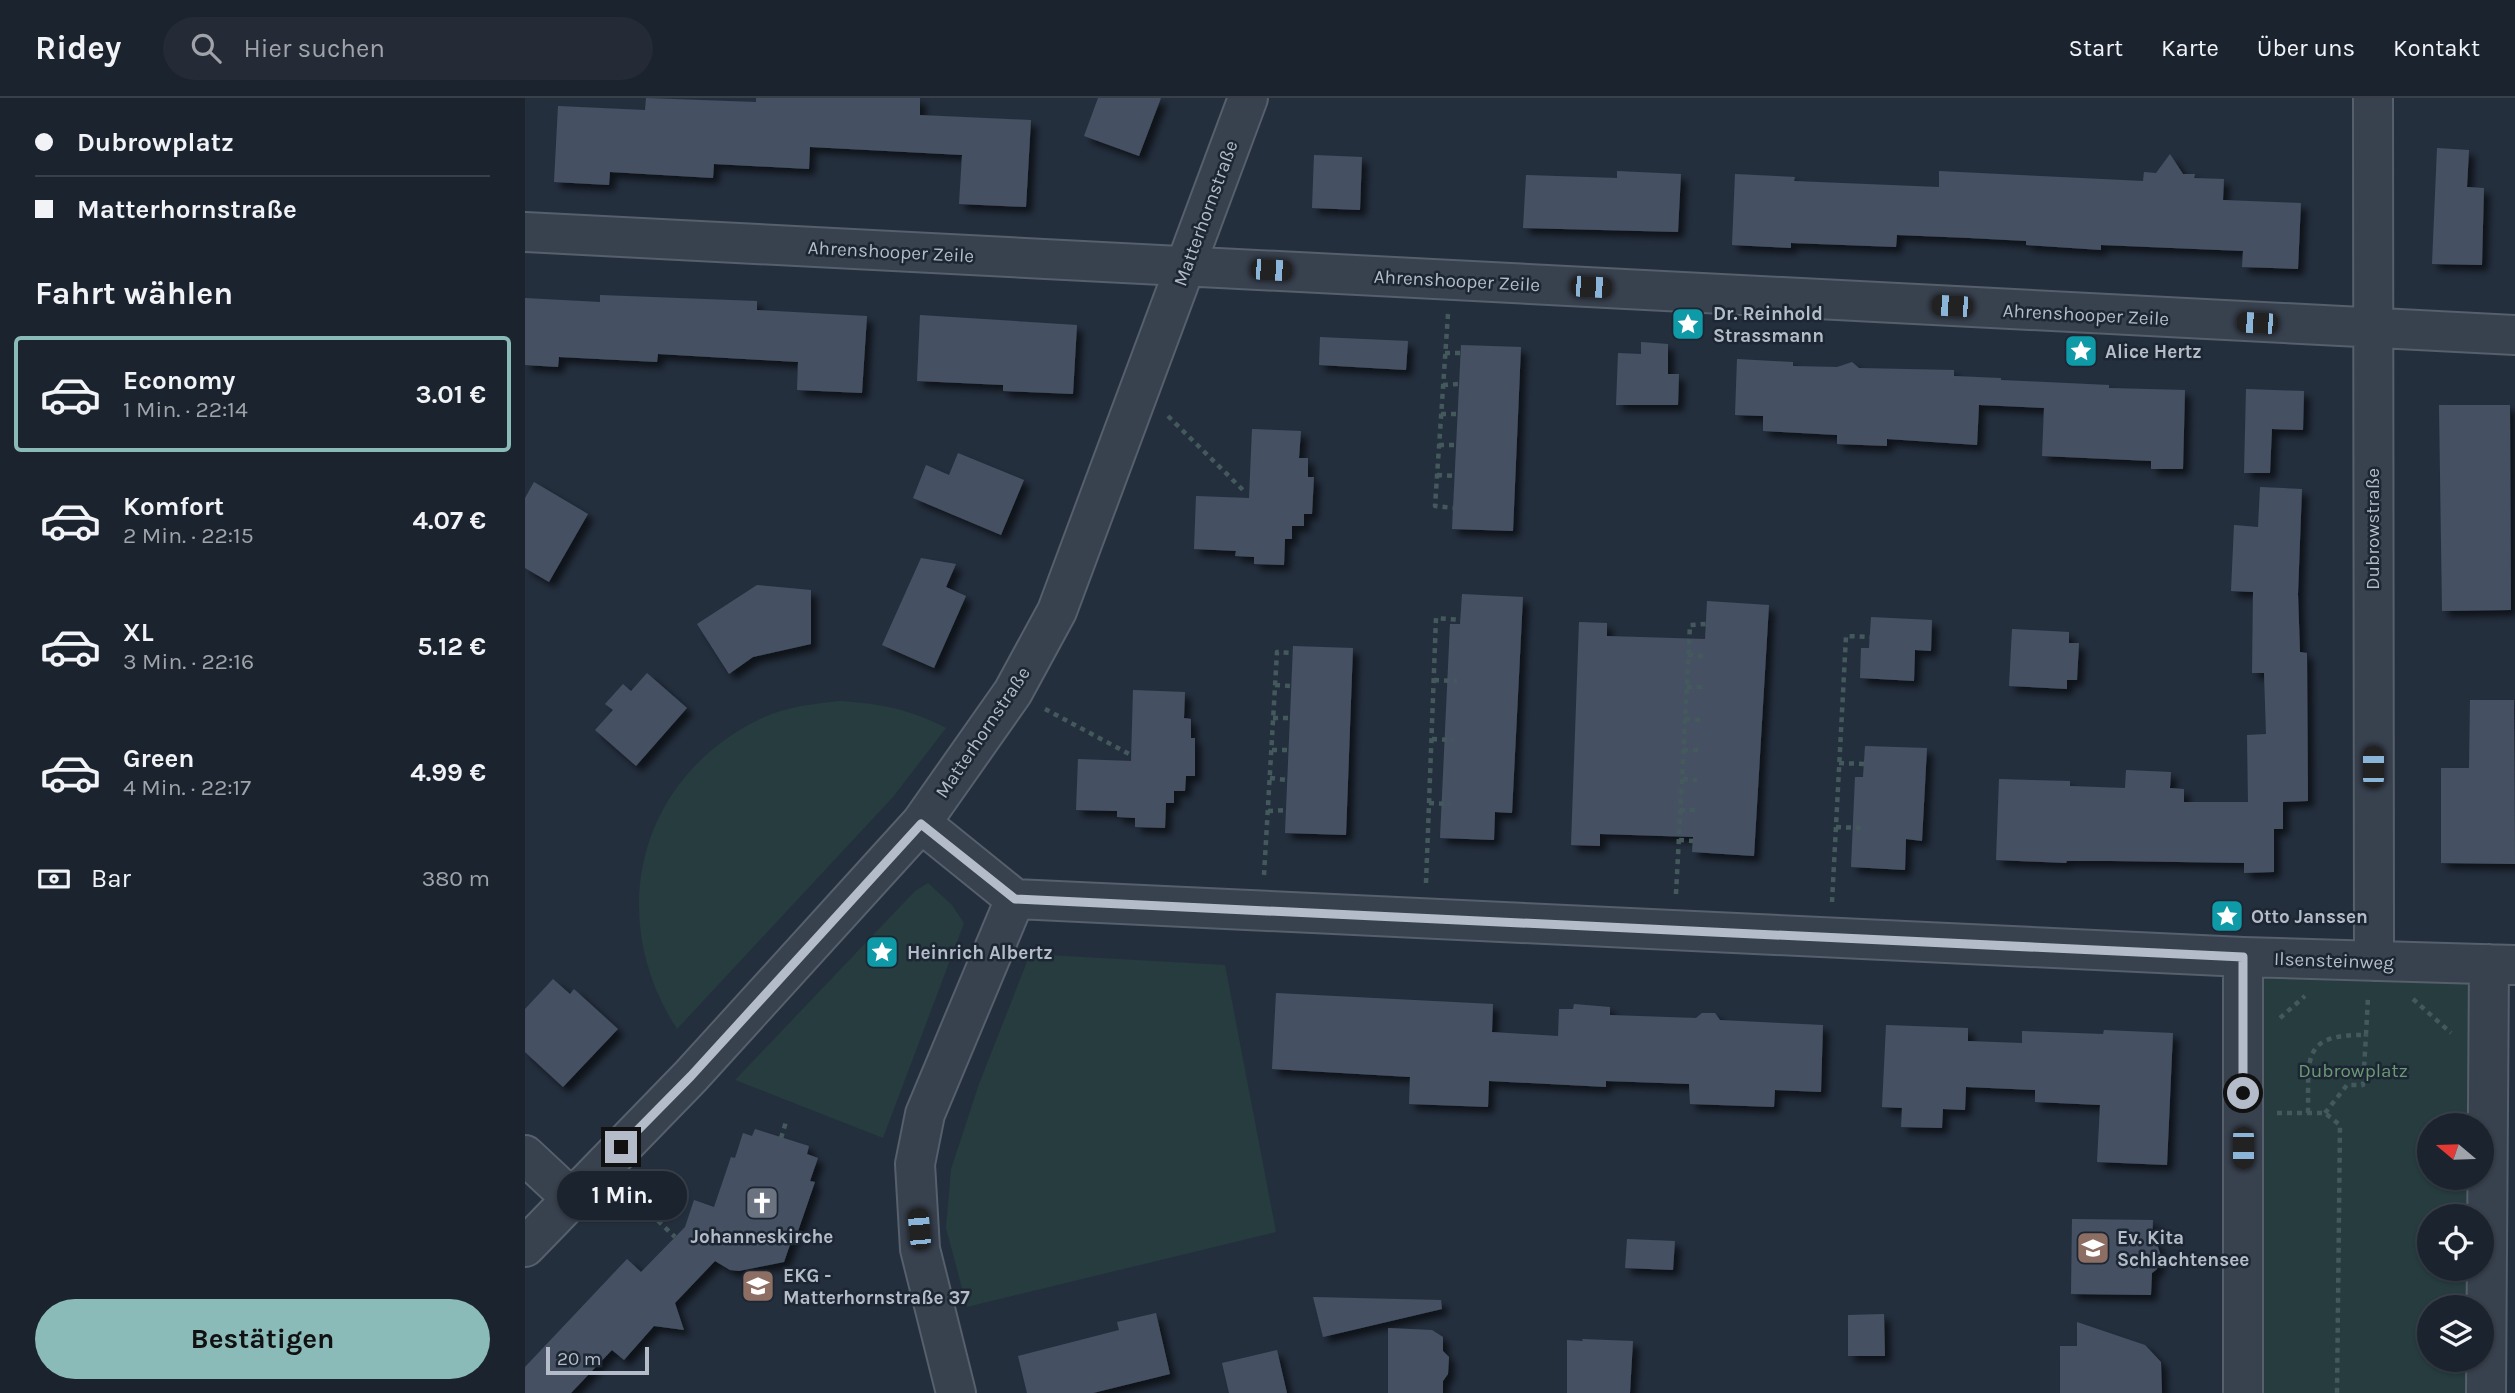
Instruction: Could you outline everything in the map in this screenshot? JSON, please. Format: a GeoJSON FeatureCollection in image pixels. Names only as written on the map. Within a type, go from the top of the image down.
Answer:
{"type":"FeatureCollection","features":[{"type":"Feature","properties":{"kind":"street","name":"Matterhornstraße"},"geometry":{"type":"LineString","coordinates":[[525,1247],[691,1076],[921,824],[1013,692],[1057,611],[1248,98]]}},
{"type":"Feature","properties":{"kind":"street","name":"Dubrowstraße"},"geometry":{"type":"LineString","coordinates":[[2371,975],[2372,98]]}},
{"type":"Feature","properties":{"kind":"street","name":"Ahrenshooper Zeile"},"geometry":{"type":"LineString","coordinates":[[525,232],[2515,335]]}},
{"type":"Feature","properties":{"kind":"street"},"geometry":{"type":"LineString","coordinates":[[921,824],[1015,899],[925,1114],[915,1164],[921,1249],[955,1393]]}},
{"type":"Feature","properties":{"kind":"street","name":"Ilsensteinweg"},"geometry":{"type":"LineString","coordinates":[[1015,899],[2243,957],[2371,975],[2502,965]]}},
{"type":"Feature","properties":{"kind":"street"},"geometry":{"type":"LineString","coordinates":[[2243,957],[2243,1393]]}},
{"type":"Feature","properties":{"kind":"street"},"geometry":{"type":"LineString","coordinates":[[2486,1393],[2502,965]]}},
{"type":"Feature","properties":{"kind":"street"},"geometry":{"type":"LineString","coordinates":[[525,1156],[571,1198]]}},
{"type":"Feature","properties":{"kind":"path"},"geometry":{"type":"LineString","coordinates":[[1448,310],[1435,506],[1453,508]]}},
{"type":"Feature","properties":{"kind":"path"},"geometry":{"type":"LineString","coordinates":[[1445,353],[1461,353]]}},
{"type":"Feature","properties":{"kind":"path"},"geometry":{"type":"LineString","coordinates":[[1443,385],[1459,384]]}},
{"type":"Feature","properties":{"kind":"path"},"geometry":{"type":"LineString","coordinates":[[1441,414],[1458,414]]}},
{"type":"Feature","properties":{"kind":"path"},"geometry":{"type":"LineString","coordinates":[[1167,415],[1247,493]]}},
{"type":"Feature","properties":{"kind":"path"},"geometry":{"type":"LineString","coordinates":[[1439,445],[1456,446]]}},
{"type":"Feature","properties":{"kind":"path"},"geometry":{"type":"LineString","coordinates":[[1437,475],[1455,477]]}},
{"type":"Feature","properties":{"kind":"path"},"geometry":{"type":"LineString","coordinates":[[1426,891],[1436,618],[1461,620]]}},
{"type":"Feature","properties":{"kind":"path"},"geometry":{"type":"LineString","coordinates":[[1676,902],[1690,625],[1706,624]]}},
{"type":"Feature","properties":{"kind":"path"},"geometry":{"type":"LineString","coordinates":[[1831,909],[1846,636],[1870,637]]}},
{"type":"Feature","properties":{"kind":"path"},"geometry":{"type":"LineString","coordinates":[[1264,883],[1277,652],[1292,653]]}},
{"type":"Feature","properties":{"kind":"path"},"geometry":{"type":"LineString","coordinates":[[1688,655],[1704,656]]}},
{"type":"Feature","properties":{"kind":"path"},"geometry":{"type":"LineString","coordinates":[[1434,680],[1457,681]]}},
{"type":"Feature","properties":{"kind":"path"},"geometry":{"type":"LineString","coordinates":[[1275,685],[1291,685]]}},
{"type":"Feature","properties":{"kind":"path"},"geometry":{"type":"LineString","coordinates":[[1687,687],[1702,687]]}},
{"type":"Feature","properties":{"kind":"path"},"geometry":{"type":"LineString","coordinates":[[1044,708],[1131,755]]}},
{"type":"Feature","properties":{"kind":"path"},"geometry":{"type":"LineString","coordinates":[[1273,718],[1290,718]]}},
{"type":"Feature","properties":{"kind":"path"},"geometry":{"type":"LineString","coordinates":[[1685,719],[1700,720]]}},
{"type":"Feature","properties":{"kind":"path"},"geometry":{"type":"LineString","coordinates":[[1432,739],[1453,740]]}},
{"type":"Feature","properties":{"kind":"path"},"geometry":{"type":"LineString","coordinates":[[1272,750],[1289,750]]}},
{"type":"Feature","properties":{"kind":"path"},"geometry":{"type":"LineString","coordinates":[[1683,750],[1698,751]]}},
{"type":"Feature","properties":{"kind":"path"},"geometry":{"type":"LineString","coordinates":[[1839,762],[1864,764]]}},
{"type":"Feature","properties":{"kind":"path"},"geometry":{"type":"LineString","coordinates":[[1270,778],[1287,780]]}},
{"type":"Feature","properties":{"kind":"path"},"geometry":{"type":"LineString","coordinates":[[1682,779],[1697,780]]}},
{"type":"Feature","properties":{"kind":"path"},"geometry":{"type":"LineString","coordinates":[[1429,803],[1450,804]]}},
{"type":"Feature","properties":{"kind":"path"},"geometry":{"type":"LineString","coordinates":[[1268,811],[1286,810]]}},
{"type":"Feature","properties":{"kind":"path"},"geometry":{"type":"LineString","coordinates":[[1680,810],[1695,810]]}},
{"type":"Feature","properties":{"kind":"path"},"geometry":{"type":"LineString","coordinates":[[1836,827],[1860,828]]}},
{"type":"Feature","properties":{"kind":"path"},"geometry":{"type":"LineString","coordinates":[[1679,840],[1693,841]]}},
{"type":"Feature","properties":{"kind":"path"},"geometry":{"type":"LineString","coordinates":[[2325,1113],[2347,1085],[2363,1085],[2371,975]]}},
{"type":"Feature","properties":{"kind":"path"},"geometry":{"type":"LineString","coordinates":[[2272,1024],[2312,989]]}},
{"type":"Feature","properties":{"kind":"path"},"geometry":{"type":"LineString","coordinates":[[2403,991],[2457,1038]]}},
{"type":"Feature","properties":{"kind":"path"},"geometry":{"type":"LineString","coordinates":[[2308,1113],[2309,1061],[2318,1044],[2331,1037],[2366,1035]]}},
{"type":"Feature","properties":{"kind":"path"},"geometry":{"type":"LineString","coordinates":[[2271,1113],[2325,1113],[2340,1125],[2337,1393]]}},
{"type":"Feature","properties":{"kind":"path"},"geometry":{"type":"LineString","coordinates":[[781,1138],[786,1122]]}},
{"type":"Feature","properties":{"kind":"path"},"geometry":{"type":"LineString","coordinates":[[629,1193],[675,1237]]}},
{"type":"Feature","properties":{"kind":"green space"},"geometry":{"type":"Polygon","coordinates":[[[840,701],[895,708],[946,728],[893,797],[677,1029],[655,986],[642,942],[639,898],[645,855],[660,815],[684,778],[717,746],[758,720],[788,709],[840,701]]]}},
{"type":"Feature","properties":{"kind":"green space"},"geometry":{"type":"Polygon","coordinates":[[[928,883],[952,905],[964,923],[883,1138],[735,1080],[915,891],[928,883]]]}},
{"type":"Feature","properties":{"kind":"green space"},"geometry":{"type":"Polygon","coordinates":[[[1030,954],[1225,965],[1276,1232],[967,1307],[946,1228],[951,1169],[979,1084],[1030,954]]]}},
{"type":"Feature","properties":{"kind":"green space","name":"Dubrowplatz"},"geometry":{"type":"Polygon","coordinates":[[[2264,974],[2459,980],[2469,983],[2475,991],[2474,1113],[2417,1113],[2417,1190],[2474,1190],[2474,1204],[2417,1204],[2417,1281],[2474,1281],[2473,1295],[2417,1295],[2417,1372],[2473,1372],[2473,1393],[2256,1393],[2259,980],[2264,974]]]}},
{"type":"Feature","properties":{"kind":"building"},"geometry":{"type":"Polygon","coordinates":[[[646,98],[756,102],[756,98],[920,98],[920,115],[1031,120],[1026,207],[959,204],[962,155],[810,147],[809,169],[714,164],[713,178],[610,172],[609,185],[554,182],[558,106],[645,110],[646,98]]]}},
{"type":"Feature","properties":{"kind":"building"},"geometry":{"type":"Polygon","coordinates":[[[1098,98],[1161,98],[1139,156],[1084,136],[1098,98]]]}},
{"type":"Feature","properties":{"kind":"building"},"geometry":{"type":"Polygon","coordinates":[[[2437,148],[2469,150],[2467,187],[2484,188],[2482,265],[2432,264],[2437,148]]]}},
{"type":"Feature","properties":{"kind":"building"},"geometry":{"type":"Polygon","coordinates":[[[2170,154],[2183,174],[2195,174],[2194,178],[2224,179],[2223,200],[2301,203],[2298,269],[2242,267],[2243,251],[2101,245],[2101,250],[2026,245],[2026,241],[1969,238],[1897,235],[1896,247],[1791,243],[1791,248],[1732,245],[1735,174],[1795,177],[1794,181],[1939,187],[1939,171],[2143,181],[2144,172],[2156,173],[2170,154]]]}},
{"type":"Feature","properties":{"kind":"building"},"geometry":{"type":"Polygon","coordinates":[[[1314,155],[1362,157],[1360,210],[1312,208],[1314,155]]]}},
{"type":"Feature","properties":{"kind":"building"},"geometry":{"type":"Polygon","coordinates":[[[1617,171],[1681,174],[1678,232],[1523,228],[1526,175],[1617,178],[1617,171]]]}},
{"type":"Feature","properties":{"kind":"building"},"geometry":{"type":"Polygon","coordinates":[[[600,295],[757,301],[757,310],[867,316],[862,393],[797,390],[798,362],[658,354],[657,362],[559,357],[558,367],[525,365],[525,298],[600,302],[600,295]]]}},
{"type":"Feature","properties":{"kind":"building"},"geometry":{"type":"Polygon","coordinates":[[[920,315],[1077,325],[1073,394],[1003,391],[1003,385],[917,381],[920,315]]]}},
{"type":"Feature","properties":{"kind":"building"},"geometry":{"type":"Polygon","coordinates":[[[1320,337],[1408,341],[1406,370],[1319,365],[1320,337]]]}},
{"type":"Feature","properties":{"kind":"building"},"geometry":{"type":"Polygon","coordinates":[[[1641,342],[1668,344],[1668,374],[1679,374],[1678,405],[1616,405],[1618,353],[1641,354],[1641,342]]]}},
{"type":"Feature","properties":{"kind":"building"},"geometry":{"type":"Polygon","coordinates":[[[1461,345],[1521,347],[1513,531],[1452,529],[1461,345]]]}},
{"type":"Feature","properties":{"kind":"building"},"geometry":{"type":"Polygon","coordinates":[[[1737,359],[1793,362],[1793,366],[1837,367],[1852,362],[1859,368],[1954,370],[1954,376],[2001,380],[2109,385],[2109,388],[2185,390],[2183,469],[2151,469],[2151,461],[2042,456],[2044,408],[1979,405],[1977,445],[1887,439],[1887,446],[1837,444],[1837,435],[1763,431],[1763,416],[1735,415],[1737,359]]]}},
{"type":"Feature","properties":{"kind":"building"},"geometry":{"type":"Polygon","coordinates":[[[2246,389],[2304,391],[2303,430],[2272,429],[2270,473],[2244,473],[2246,389]]]}},
{"type":"Feature","properties":{"kind":"building"},"geometry":{"type":"Polygon","coordinates":[[[2439,405],[2510,405],[2511,610],[2442,611],[2439,405]]]}},
{"type":"Feature","properties":{"kind":"building"},"geometry":{"type":"Polygon","coordinates":[[[1252,429],[1301,431],[1299,458],[1308,458],[1308,477],[1314,477],[1312,514],[1304,514],[1304,526],[1292,526],[1292,539],[1285,539],[1284,565],[1254,564],[1254,557],[1235,556],[1236,551],[1194,549],[1196,496],[1249,498],[1252,429]]]}},
{"type":"Feature","properties":{"kind":"building"},"geometry":{"type":"Polygon","coordinates":[[[958,453],[1024,480],[1001,535],[913,498],[926,465],[949,475],[958,453]]]}},
{"type":"Feature","properties":{"kind":"building"},"geometry":{"type":"Polygon","coordinates":[[[534,482],[588,514],[549,582],[525,568],[525,498],[534,482]]]}},
{"type":"Feature","properties":{"kind":"building"},"geometry":{"type":"Polygon","coordinates":[[[2260,487],[2302,489],[2298,594],[2300,652],[2307,653],[2308,801],[2283,802],[2283,829],[2274,829],[2274,872],[2244,873],[2244,863],[2066,863],[1996,860],[1999,779],[2070,781],[2070,786],[2125,788],[2126,770],[2171,772],[2170,788],[2184,789],[2184,802],[2248,802],[2247,735],[2266,734],[2264,673],[2252,673],[2253,592],[2231,591],[2234,525],[2258,527],[2260,487]]]}},
{"type":"Feature","properties":{"kind":"building"},"geometry":{"type":"Polygon","coordinates":[[[921,558],[956,564],[946,587],[966,596],[934,668],[882,645],[921,558]]]}},
{"type":"Feature","properties":{"kind":"building"},"geometry":{"type":"Polygon","coordinates":[[[757,585],[811,590],[811,644],[753,657],[729,674],[697,624],[757,585]]]}},
{"type":"Feature","properties":{"kind":"building"},"geometry":{"type":"Polygon","coordinates":[[[1462,594],[1523,597],[1512,813],[1495,812],[1494,840],[1440,838],[1450,624],[1460,624],[1462,594]]]}},
{"type":"Feature","properties":{"kind":"building"},"geometry":{"type":"Polygon","coordinates":[[[1707,601],[1769,605],[1754,856],[1692,852],[1693,837],[1600,834],[1600,846],[1571,845],[1579,622],[1607,623],[1607,636],[1705,639],[1707,601]]]}},
{"type":"Feature","properties":{"kind":"building"},"geometry":{"type":"Polygon","coordinates":[[[1871,617],[1932,620],[1931,651],[1915,650],[1914,681],[1860,678],[1861,648],[1869,648],[1871,617]]]}},
{"type":"Feature","properties":{"kind":"building"},"geometry":{"type":"Polygon","coordinates":[[[2012,629],[2069,632],[2069,643],[2079,643],[2077,680],[2067,680],[2067,689],[2009,686],[2012,629]]]}},
{"type":"Feature","properties":{"kind":"building"},"geometry":{"type":"Polygon","coordinates":[[[1293,646],[1353,648],[1346,835],[1285,833],[1293,646]]]}},
{"type":"Feature","properties":{"kind":"building"},"geometry":{"type":"Polygon","coordinates":[[[647,673],[687,708],[636,766],[595,730],[613,710],[605,704],[623,684],[631,691],[647,673]]]}},
{"type":"Feature","properties":{"kind":"building"},"geometry":{"type":"Polygon","coordinates":[[[1133,690],[1185,692],[1184,718],[1191,719],[1191,738],[1195,738],[1195,776],[1186,776],[1185,791],[1174,791],[1174,803],[1166,803],[1165,828],[1135,827],[1135,818],[1117,817],[1117,811],[1076,810],[1078,759],[1131,761],[1133,690]]]}},
{"type":"Feature","properties":{"kind":"building"},"geometry":{"type":"Polygon","coordinates":[[[2470,700],[2514,700],[2515,864],[2441,863],[2441,768],[2469,768],[2470,700]]]}},
{"type":"Feature","properties":{"kind":"building"},"geometry":{"type":"Polygon","coordinates":[[[1865,746],[1927,748],[1922,841],[1906,839],[1905,870],[1851,867],[1855,777],[1863,777],[1865,746]]]}},
{"type":"Feature","properties":{"kind":"building"},"geometry":{"type":"Polygon","coordinates":[[[553,979],[570,994],[574,989],[618,1029],[563,1087],[525,1052],[525,1009],[553,979]]]}},
{"type":"Feature","properties":{"kind":"building"},"geometry":{"type":"Polygon","coordinates":[[[1276,993],[1493,1004],[1492,1032],[1558,1036],[1559,1009],[1573,1009],[1574,1004],[1610,1007],[1610,1015],[1696,1018],[1702,1013],[1715,1013],[1720,1020],[1823,1025],[1821,1092],[1775,1090],[1774,1107],[1690,1104],[1689,1084],[1606,1081],[1606,1087],[1489,1081],[1488,1107],[1409,1104],[1410,1077],[1272,1069],[1276,993]]]}},
{"type":"Feature","properties":{"kind":"building"},"geometry":{"type":"Polygon","coordinates":[[[1886,1025],[1968,1028],[1968,1041],[2022,1043],[2022,1031],[2173,1033],[2167,1165],[2097,1162],[2100,1105],[2035,1102],[2035,1090],[1966,1087],[1965,1110],[1943,1109],[1942,1128],[1901,1127],[1902,1108],[1882,1107],[1886,1025]]]}},
{"type":"Feature","properties":{"kind":"building"},"geometry":{"type":"Polygon","coordinates":[[[755,1129],[809,1146],[807,1154],[818,1158],[810,1181],[815,1182],[796,1237],[793,1236],[784,1262],[739,1271],[730,1270],[715,1261],[675,1303],[684,1330],[654,1326],[624,1360],[612,1350],[571,1393],[525,1393],[525,1367],[627,1259],[641,1272],[685,1227],[694,1200],[714,1207],[731,1157],[735,1158],[743,1133],[752,1136],[755,1129]]]}},
{"type":"Feature","properties":{"kind":"building"},"geometry":{"type":"Polygon","coordinates":[[[2072,1219],[2153,1220],[2152,1240],[2157,1244],[2161,1256],[2157,1269],[2152,1273],[2151,1295],[2071,1294],[2072,1219]]]}},
{"type":"Feature","properties":{"kind":"building"},"geometry":{"type":"Polygon","coordinates":[[[1627,1239],[1675,1241],[1673,1270],[1625,1268],[1627,1239]]]}},
{"type":"Feature","properties":{"kind":"building"},"geometry":{"type":"Polygon","coordinates":[[[1313,1297],[1441,1300],[1442,1309],[1323,1337],[1313,1297]]]}},
{"type":"Feature","properties":{"kind":"building"},"geometry":{"type":"Polygon","coordinates":[[[1156,1313],[1170,1374],[1093,1393],[1027,1393],[1018,1356],[1119,1330],[1117,1322],[1156,1313]]]}},
{"type":"Feature","properties":{"kind":"building"},"geometry":{"type":"Polygon","coordinates":[[[1884,1314],[1885,1356],[1848,1356],[1848,1315],[1884,1314]]]}},
{"type":"Feature","properties":{"kind":"building"},"geometry":{"type":"Polygon","coordinates":[[[2077,1322],[2145,1345],[2161,1362],[2162,1393],[2060,1393],[2060,1346],[2077,1346],[2077,1322]]]}},
{"type":"Feature","properties":{"kind":"building"},"geometry":{"type":"Polygon","coordinates":[[[1388,1328],[1432,1330],[1443,1337],[1443,1351],[1449,1357],[1443,1393],[1388,1393],[1388,1328]]]}},
{"type":"Feature","properties":{"kind":"building"},"geometry":{"type":"Polygon","coordinates":[[[1582,1339],[1633,1341],[1630,1393],[1567,1393],[1567,1340],[1583,1341],[1582,1339]]]}},
{"type":"Feature","properties":{"kind":"building"},"geometry":{"type":"Polygon","coordinates":[[[1277,1350],[1287,1393],[1229,1393],[1222,1363],[1277,1350]]]}},
{"type":"Feature","properties":{"kind":"place","name":"Dr. Reinhold Strassmann"},"geometry":{"type":"Point","coordinates":[1688,324]}},
{"type":"Feature","properties":{"kind":"place","name":"Alice Hertz"},"geometry":{"type":"Point","coordinates":[2081,351]}},
{"type":"Feature","properties":{"kind":"place","name":"Otto Janssen"},"geometry":{"type":"Point","coordinates":[2227,916]}},
{"type":"Feature","properties":{"kind":"place","name":"Heinrich Albertz"},"geometry":{"type":"Point","coordinates":[882,952]}},
{"type":"Feature","properties":{"kind":"place","name":"Johanneskirche"},"geometry":{"type":"Point","coordinates":[762,1203]}},
{"type":"Feature","properties":{"kind":"place","name":"Ev. Kita Schlachtensee"},"geometry":{"type":"Point","coordinates":[2093,1248]}},
{"type":"Feature","properties":{"kind":"place","name":"EKG - Matterhornstraße 37"},"geometry":{"type":"Point","coordinates":[758,1286]}},
{"type":"Feature","properties":{"kind":"route"},"geometry":{"type":"LineString","coordinates":[[621,1147],[691,1076],[921,824],[1015,899],[2243,957],[2243,1093]]}}]}
